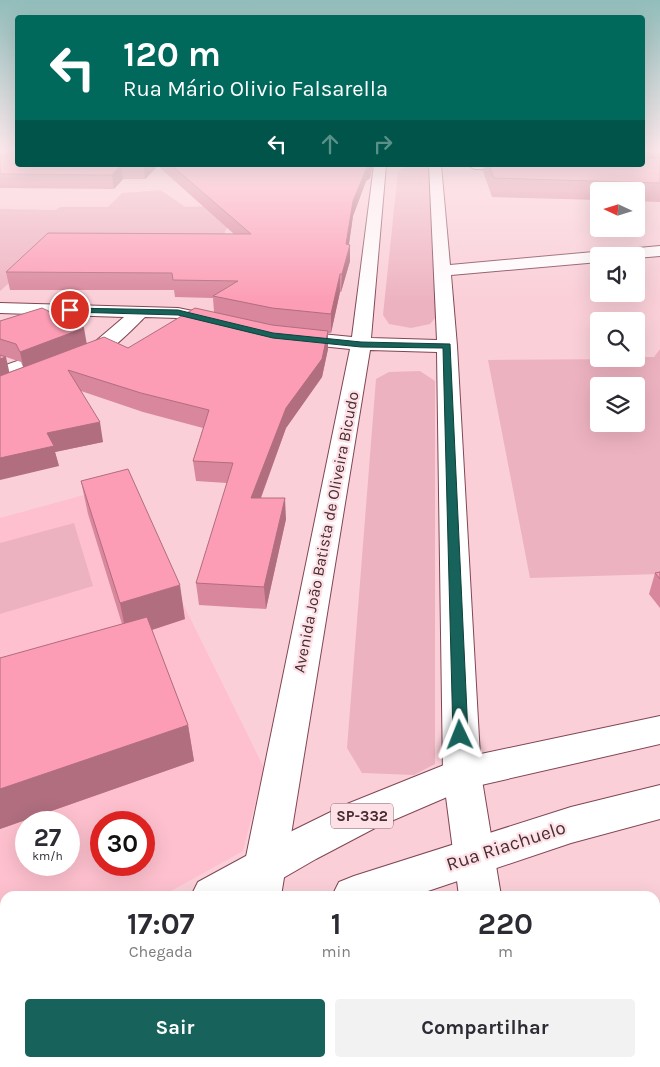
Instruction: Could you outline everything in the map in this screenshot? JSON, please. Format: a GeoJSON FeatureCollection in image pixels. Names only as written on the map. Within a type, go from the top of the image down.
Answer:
{"type":"FeatureCollection","features":[{"type":"Feature","properties":{"kind":"street","name":"Avenida João Batista de Oliveira Bicudo"},"geometry":{"type":"LineString","coordinates":[[262,881],[361,344],[376,202]]}},
{"type":"Feature","properties":{"kind":"street"},"geometry":{"type":"LineString","coordinates":[[437,202],[447,346],[462,774],[479,891]]}},
{"type":"Feature","properties":{"kind":"street"},"geometry":{"type":"LineString","coordinates":[[645,252],[660,251]]}},
{"type":"Feature","properties":{"kind":"street"},"geometry":{"type":"LineString","coordinates":[[442,271],[590,258]]}},
{"type":"Feature","properties":{"kind":"street"},"geometry":{"type":"LineString","coordinates":[[0,308],[178,312],[236,326]]}},
{"type":"Feature","properties":{"kind":"street"},"geometry":{"type":"LineString","coordinates":[[0,389],[97,350],[140,312]]}},
{"type":"Feature","properties":{"kind":"street"},"geometry":{"type":"LineString","coordinates":[[273,335],[361,344],[447,346]]}},
{"type":"Feature","properties":{"kind":"street"},"geometry":{"type":"LineString","coordinates":[[4,368],[71,348],[104,342]]}},
{"type":"Feature","properties":{"kind":"street","name":"SP-332"},"geometry":{"type":"LineString","coordinates":[[229,891],[262,881],[361,816],[462,774],[660,730]]}},
{"type":"Feature","properties":{"kind":"street","name":"Rua Riachuelo"},"geometry":{"type":"LineString","coordinates":[[369,891],[572,825],[660,802]]}},
{"type":"Feature","properties":{"kind":"shaded area"},"geometry":{"type":"Polygon","coordinates":[[[113,202],[178,202],[185,207],[237,205],[218,248],[50,247],[0,291],[0,209],[56,210],[60,207],[108,207],[113,202]]]}},
{"type":"Feature","properties":{"kind":"shaded area"},"geometry":{"type":"Polygon","coordinates":[[[395,202],[430,202],[436,317],[430,324],[411,328],[389,324],[383,315],[395,202]]]}},
{"type":"Feature","properties":{"kind":"shaded area"},"geometry":{"type":"Polygon","coordinates":[[[660,349],[660,574],[530,578],[488,360],[590,359],[590,367],[645,367],[645,357],[654,357],[660,349]]]}},
{"type":"Feature","properties":{"kind":"shaded area"},"geometry":{"type":"Polygon","coordinates":[[[420,371],[435,381],[435,764],[414,775],[362,773],[347,748],[376,379],[389,372],[420,371]]]}},
{"type":"Feature","properties":{"kind":"shaded area"},"geometry":{"type":"Polygon","coordinates":[[[124,484],[264,768],[243,851],[171,891],[0,891],[0,518],[124,484]]]}},
{"type":"Feature","properties":{"kind":"shaded area"},"geometry":{"type":"Polygon","coordinates":[[[74,523],[93,586],[0,614],[0,543],[74,523]]]}},
{"type":"Feature","properties":{"kind":"building"},"geometry":{"type":"Polygon","coordinates":[[[214,202],[353,202],[346,244],[350,245],[342,274],[340,274],[331,314],[272,308],[213,296],[238,281],[173,280],[172,273],[6,272],[48,233],[251,234],[214,202]]]}},
{"type":"Feature","properties":{"kind":"building"},"geometry":{"type":"Polygon","coordinates":[[[42,308],[84,328],[20,352],[16,344],[0,339],[0,321],[42,308]]]}},
{"type":"Feature","properties":{"kind":"building"},"geometry":{"type":"Polygon","coordinates":[[[195,308],[272,325],[328,331],[322,359],[286,408],[251,498],[285,498],[264,587],[196,583],[233,463],[193,461],[209,410],[141,393],[68,370],[100,422],[47,433],[54,446],[0,458],[0,376],[104,337],[128,348],[195,308]]]}},
{"type":"Feature","properties":{"kind":"building"},"geometry":{"type":"Polygon","coordinates":[[[128,469],[180,585],[120,603],[81,481],[128,469]]]}},
{"type":"Feature","properties":{"kind":"building"},"geometry":{"type":"Polygon","coordinates":[[[660,572],[660,579],[655,573],[660,572]]]}},
{"type":"Feature","properties":{"kind":"building"},"geometry":{"type":"Polygon","coordinates":[[[147,617],[188,725],[0,789],[0,658],[147,617]]]}},
{"type":"Feature","properties":{"kind":"route"},"geometry":{"type":"LineString","coordinates":[[70,310],[178,312],[273,335],[361,344],[447,346],[460,735]]}}]}
